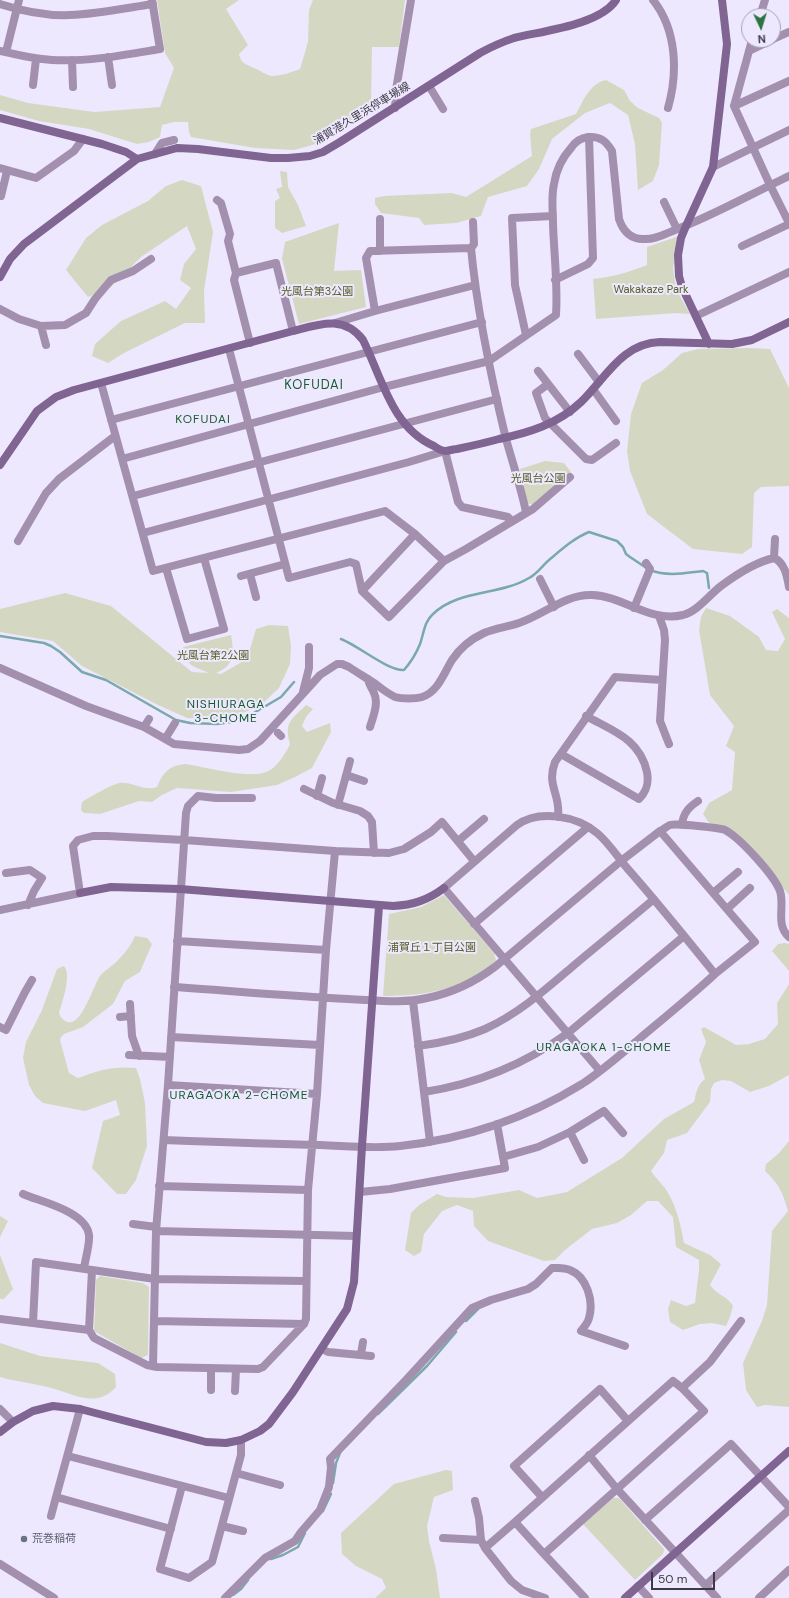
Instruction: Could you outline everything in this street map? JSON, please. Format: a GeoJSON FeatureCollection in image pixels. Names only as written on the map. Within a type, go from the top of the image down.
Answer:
{"type":"FeatureCollection","features":[{"type":"Feature","properties":{"kind":"street"},"geometry":{"type":"LineString","coordinates":[[0,4],[16,9],[70,15],[96,13],[153,2],[160,50],[72,60],[36,59],[3,52],[16,9],[19,0]]}},
{"type":"Feature","properties":{"kind":"street"},"geometry":{"type":"LineString","coordinates":[[395,108],[396,90],[411,0]]}},
{"type":"Feature","properties":{"kind":"street","name":"浦賀港久里浜停車場線"},"geometry":{"type":"LineString","coordinates":[[1,271],[24,244],[138,158],[177,148],[198,149],[271,158],[310,156],[323,152],[480,53],[513,38],[574,24],[593,17],[605,12],[616,0]]}},
{"type":"Feature","properties":{"kind":"street"},"geometry":{"type":"LineString","coordinates":[[653,0],[668,25],[672,43],[672,92],[668,108]]}},
{"type":"Feature","properties":{"kind":"street"},"geometry":{"type":"LineString","coordinates":[[709,344],[682,287],[679,276],[678,255],[681,238],[713,167],[727,44],[722,0]]}},
{"type":"Feature","properties":{"kind":"street"},"geometry":{"type":"LineString","coordinates":[[742,246],[789,223],[734,106],[750,48]]}},
{"type":"Feature","properties":{"kind":"street"},"geometry":{"type":"LineString","coordinates":[[749,51],[755,48]]}},
{"type":"Feature","properties":{"kind":"street"},"geometry":{"type":"LineString","coordinates":[[108,57],[112,85]]}},
{"type":"Feature","properties":{"kind":"street"},"geometry":{"type":"LineString","coordinates":[[33,85],[36,59]]}},
{"type":"Feature","properties":{"kind":"street"},"geometry":{"type":"LineString","coordinates":[[72,60],[73,87]]}},
{"type":"Feature","properties":{"kind":"street"},"geometry":{"type":"LineString","coordinates":[[734,106],[789,81]]}},
{"type":"Feature","properties":{"kind":"street"},"geometry":{"type":"LineString","coordinates":[[429,86],[443,110]]}},
{"type":"Feature","properties":{"kind":"street"},"geometry":{"type":"LineString","coordinates":[[0,118],[83,139],[114,148],[138,158]]}},
{"type":"Feature","properties":{"kind":"street"},"geometry":{"type":"LineString","coordinates":[[713,167],[789,130]]}},
{"type":"Feature","properties":{"kind":"street"},"geometry":{"type":"LineString","coordinates":[[555,280],[588,264],[593,258],[589,137]]}},
{"type":"Feature","properties":{"kind":"street"},"geometry":{"type":"LineString","coordinates":[[122,459],[384,387],[489,361],[556,315],[553,192],[556,173],[565,156],[576,142],[582,138],[601,138],[606,142],[612,151],[619,219],[623,230],[627,234],[637,239],[649,239],[686,226],[789,176]]}},
{"type":"Feature","properties":{"kind":"street"},"geometry":{"type":"LineString","coordinates":[[1,196],[4,170],[36,178],[74,151],[83,139]]}},
{"type":"Feature","properties":{"kind":"street"},"geometry":{"type":"LineString","coordinates":[[155,154],[162,143],[174,140]]}},
{"type":"Feature","properties":{"kind":"street"},"geometry":{"type":"LineString","coordinates":[[217,200],[220,203],[230,234],[228,241],[236,273],[234,280],[250,343]]}},
{"type":"Feature","properties":{"kind":"street"},"geometry":{"type":"LineString","coordinates":[[664,202],[677,229]]}},
{"type":"Feature","properties":{"kind":"street"},"geometry":{"type":"LineString","coordinates":[[526,335],[515,285],[512,218],[553,216]]}},
{"type":"Feature","properties":{"kind":"street"},"geometry":{"type":"LineString","coordinates":[[380,219],[380,251]]}},
{"type":"Feature","properties":{"kind":"street"},"geometry":{"type":"LineString","coordinates":[[473,222],[474,244],[471,248],[475,285],[497,399],[526,512]]}},
{"type":"Feature","properties":{"kind":"street"},"geometry":{"type":"LineString","coordinates":[[375,311],[366,258],[370,251],[471,248]]}},
{"type":"Feature","properties":{"kind":"street"},"geometry":{"type":"LineString","coordinates":[[0,309],[19,319],[41,326],[65,325],[86,313],[95,299],[111,280],[133,271],[151,259]]}},
{"type":"Feature","properties":{"kind":"street"},"geometry":{"type":"LineString","coordinates":[[236,273],[276,263],[293,331]]}},
{"type":"Feature","properties":{"kind":"street"},"geometry":{"type":"LineString","coordinates":[[696,316],[789,272]]}},
{"type":"Feature","properties":{"kind":"street"},"geometry":{"type":"LineString","coordinates":[[0,465],[36,411],[56,397],[74,390],[293,331],[335,323],[475,285]]}},
{"type":"Feature","properties":{"kind":"street"},"geometry":{"type":"LineString","coordinates":[[111,420],[482,322]]}},
{"type":"Feature","properties":{"kind":"street"},"geometry":{"type":"LineString","coordinates":[[143,533],[445,451],[506,438],[550,424],[570,412],[619,360],[638,346],[652,342],[732,344],[752,340],[789,322]]}},
{"type":"Feature","properties":{"kind":"street"},"geometry":{"type":"LineString","coordinates":[[335,323],[349,327],[357,332],[363,340],[396,411],[411,432],[426,443],[445,451]]}},
{"type":"Feature","properties":{"kind":"street"},"geometry":{"type":"LineString","coordinates":[[41,326],[46,345]]}},
{"type":"Feature","properties":{"kind":"street"},"geometry":{"type":"LineString","coordinates":[[229,349],[289,578],[350,562],[356,564],[362,591],[389,617],[444,561],[526,512],[548,497],[570,477]]}},
{"type":"Feature","properties":{"kind":"street"},"geometry":{"type":"LineString","coordinates":[[578,354],[599,382]]}},
{"type":"Feature","properties":{"kind":"street"},"geometry":{"type":"LineString","coordinates":[[538,370],[570,412]]}},
{"type":"Feature","properties":{"kind":"street"},"geometry":{"type":"LineString","coordinates":[[101,383],[153,571],[385,511],[415,534],[444,561]]}},
{"type":"Feature","properties":{"kind":"street"},"geometry":{"type":"LineString","coordinates":[[548,384],[536,393],[545,418],[586,459],[592,460],[616,443]]}},
{"type":"Feature","properties":{"kind":"street"},"geometry":{"type":"LineString","coordinates":[[593,389],[616,421]]}},
{"type":"Feature","properties":{"kind":"street"},"geometry":{"type":"LineString","coordinates":[[133,496],[497,399]]}},
{"type":"Feature","properties":{"kind":"street"},"geometry":{"type":"LineString","coordinates":[[18,541],[46,493],[59,479],[116,436]]}},
{"type":"Feature","properties":{"kind":"street"},"geometry":{"type":"LineString","coordinates":[[445,451],[458,502],[462,507],[508,517],[512,521]]}},
{"type":"Feature","properties":{"kind":"street"},"geometry":{"type":"LineString","coordinates":[[362,591],[415,534]]}},
{"type":"Feature","properties":{"kind":"street"},"geometry":{"type":"LineString","coordinates":[[774,558],[775,538]]}},
{"type":"Feature","properties":{"kind":"street"},"geometry":{"type":"LineString","coordinates":[[166,568],[187,639],[224,629],[204,558]]}},
{"type":"Feature","properties":{"kind":"street"},"geometry":{"type":"LineString","coordinates":[[0,668],[86,706],[144,727],[174,744],[239,750],[248,748],[260,741],[320,675],[337,664],[342,664],[395,696],[410,698],[422,697],[437,686],[464,645],[474,638],[485,633],[519,623],[567,600],[579,596],[592,595],[608,597],[634,608],[659,616],[666,617],[687,614],[695,609],[721,586],[762,561],[774,558],[781,562],[789,587]]}},
{"type":"Feature","properties":{"kind":"street"},"geometry":{"type":"LineString","coordinates":[[241,576],[285,564]]}},
{"type":"Feature","properties":{"kind":"street"},"geometry":{"type":"LineString","coordinates":[[634,608],[650,569],[646,564]]}},
{"type":"Feature","properties":{"kind":"street"},"geometry":{"type":"LineString","coordinates":[[250,574],[256,597]]}},
{"type":"Feature","properties":{"kind":"street"},"geometry":{"type":"LineString","coordinates":[[540,579],[554,607]]}},
{"type":"Feature","properties":{"kind":"street"},"geometry":{"type":"LineString","coordinates":[[659,616],[664,630],[665,640],[660,721],[669,744]]}},
{"type":"Feature","properties":{"kind":"street"},"geometry":{"type":"LineString","coordinates":[[303,692],[308,668],[309,647]]}},
{"type":"Feature","properties":{"kind":"street"},"geometry":{"type":"LineString","coordinates":[[558,817],[559,803],[551,778],[555,762],[615,676],[662,680]]}},
{"type":"Feature","properties":{"kind":"street"},"geometry":{"type":"LineString","coordinates":[[368,679],[369,685],[375,693],[376,699],[370,728]]}},
{"type":"Feature","properties":{"kind":"street"},"geometry":{"type":"LineString","coordinates":[[561,754],[639,799],[647,788],[649,781],[640,751],[627,739],[586,716]]}},
{"type":"Feature","properties":{"kind":"street"},"geometry":{"type":"LineString","coordinates":[[144,727],[149,719]]}},
{"type":"Feature","properties":{"kind":"street"},"geometry":{"type":"LineString","coordinates":[[165,739],[175,724]]}},
{"type":"Feature","properties":{"kind":"street"},"geometry":{"type":"LineString","coordinates":[[338,805],[350,761]]}},
{"type":"Feature","properties":{"kind":"street"},"geometry":{"type":"LineString","coordinates":[[346,775],[364,781]]}},
{"type":"Feature","properties":{"kind":"street"},"geometry":{"type":"LineString","coordinates":[[317,796],[322,778]]}},
{"type":"Feature","properties":{"kind":"street"},"geometry":{"type":"LineString","coordinates":[[304,789],[338,805],[360,811],[368,816],[372,822],[374,853]]}},
{"type":"Feature","properties":{"kind":"street"},"geometry":{"type":"LineString","coordinates":[[153,1366],[156,1229],[168,1085],[186,813],[188,806],[198,796],[216,798],[252,798]]}},
{"type":"Feature","properties":{"kind":"street"},"geometry":{"type":"LineString","coordinates":[[682,825],[685,813],[689,807],[698,800]]}},
{"type":"Feature","properties":{"kind":"street"},"geometry":{"type":"LineString","coordinates":[[0,910],[111,887],[180,889],[379,906],[404,906],[427,900],[444,888],[523,821],[529,818],[542,816],[558,817],[581,823],[597,833],[654,899],[715,974]]}},
{"type":"Feature","properties":{"kind":"street"},"geometry":{"type":"LineString","coordinates":[[458,841],[484,819]]}},
{"type":"Feature","properties":{"kind":"street"},"geometry":{"type":"LineString","coordinates":[[80,893],[73,846],[78,840],[93,836],[184,840],[335,851],[389,853],[404,849],[431,832],[442,822],[474,861]]}},
{"type":"Feature","properties":{"kind":"street"},"geometry":{"type":"LineString","coordinates":[[174,987],[323,998],[374,1000],[412,1000],[441,995],[482,977],[621,861],[671,825],[724,830],[743,845],[774,880],[780,892],[782,905],[780,917],[784,933],[789,937]]}},
{"type":"Feature","properties":{"kind":"street"},"geometry":{"type":"LineString","coordinates":[[474,924],[588,827]]}},
{"type":"Feature","properties":{"kind":"street"},"geometry":{"type":"LineString","coordinates":[[164,1140],[312,1145],[399,1146],[430,1142],[462,1135],[497,1124],[549,1103],[600,1071],[755,942],[660,832]]}},
{"type":"Feature","properties":{"kind":"street"},"geometry":{"type":"LineString","coordinates":[[22,1194],[67,1210],[80,1221],[87,1230],[89,1236],[89,1330],[94,1338],[153,1366],[162,1368],[258,1369],[263,1367],[304,1324],[306,1319],[308,1190],[317,1094],[326,950],[335,851]]}},
{"type":"Feature","properties":{"kind":"street"},"geometry":{"type":"LineString","coordinates":[[6,873],[30,870],[42,878],[28,905]]}},
{"type":"Feature","properties":{"kind":"street"},"geometry":{"type":"LineString","coordinates":[[713,893],[738,872]]}},
{"type":"Feature","properties":{"kind":"street"},"geometry":{"type":"LineString","coordinates":[[444,888],[600,1071]]}},
{"type":"Feature","properties":{"kind":"street"},"geometry":{"type":"LineString","coordinates":[[727,909],[750,888]]}},
{"type":"Feature","properties":{"kind":"street"},"geometry":{"type":"LineString","coordinates":[[418,1046],[465,1037],[510,1015],[537,997],[654,899]]}},
{"type":"Feature","properties":{"kind":"street"},"geometry":{"type":"LineString","coordinates":[[0,1432],[13,1422],[42,1408],[52,1406],[80,1409],[206,1442],[226,1443],[242,1440],[260,1430],[274,1417],[322,1349],[347,1309],[352,1296],[374,1000],[379,906]]}},
{"type":"Feature","properties":{"kind":"street"},"geometry":{"type":"LineString","coordinates":[[424,1092],[444,1089],[494,1074],[549,1046],[568,1033],[684,936]]}},
{"type":"Feature","properties":{"kind":"street"},"geometry":{"type":"LineString","coordinates":[[177,941],[326,950]]}},
{"type":"Feature","properties":{"kind":"street"},"geometry":{"type":"LineString","coordinates":[[0,1027],[6,1030],[32,980]]}},
{"type":"Feature","properties":{"kind":"street"},"geometry":{"type":"LineString","coordinates":[[412,1000],[430,1142]]}},
{"type":"Feature","properties":{"kind":"street"},"geometry":{"type":"LineString","coordinates":[[130,1004],[132,1036],[139,1056]]}},
{"type":"Feature","properties":{"kind":"street"},"geometry":{"type":"LineString","coordinates":[[120,1017],[131,1016]]}},
{"type":"Feature","properties":{"kind":"street"},"geometry":{"type":"LineString","coordinates":[[171,1037],[320,1045]]}},
{"type":"Feature","properties":{"kind":"street"},"geometry":{"type":"LineString","coordinates":[[128,1055],[170,1057]]}},
{"type":"Feature","properties":{"kind":"street"},"geometry":{"type":"LineString","coordinates":[[168,1085],[317,1094]]}},
{"type":"Feature","properties":{"kind":"street"},"geometry":{"type":"LineString","coordinates":[[503,1157],[538,1147],[570,1132],[604,1111],[623,1133]]}},
{"type":"Feature","properties":{"kind":"street"},"geometry":{"type":"LineString","coordinates":[[360,1192],[390,1189],[505,1168],[497,1124]]}},
{"type":"Feature","properties":{"kind":"street"},"geometry":{"type":"LineString","coordinates":[[570,1132],[584,1160]]}},
{"type":"Feature","properties":{"kind":"street"},"geometry":{"type":"LineString","coordinates":[[159,1186],[308,1190]]}},
{"type":"Feature","properties":{"kind":"street"},"geometry":{"type":"LineString","coordinates":[[133,1224],[156,1229],[356,1236]]}},
{"type":"Feature","properties":{"kind":"street"},"geometry":{"type":"LineString","coordinates":[[34,1323],[36,1262],[155,1279],[306,1281]]}},
{"type":"Feature","properties":{"kind":"street"},"geometry":{"type":"LineString","coordinates":[[225,1598],[264,1558],[295,1541],[320,1510],[329,1487],[331,1467],[330,1459],[406,1380],[472,1308],[491,1300],[528,1289],[536,1284],[552,1268],[564,1268],[580,1277],[588,1289],[591,1304],[589,1320],[580,1331],[625,1346]]}},
{"type":"Feature","properties":{"kind":"street"},"geometry":{"type":"LineString","coordinates":[[0,1319],[89,1330]]}},
{"type":"Feature","properties":{"kind":"street"},"geometry":{"type":"LineString","coordinates":[[155,1321],[304,1324]]}},
{"type":"Feature","properties":{"kind":"street"},"geometry":{"type":"LineString","coordinates":[[682,1388],[710,1362],[741,1321]]}},
{"type":"Feature","properties":{"kind":"street"},"geometry":{"type":"LineString","coordinates":[[361,1354],[363,1342]]}},
{"type":"Feature","properties":{"kind":"street"},"geometry":{"type":"LineString","coordinates":[[322,1349],[328,1352],[372,1356]]}},
{"type":"Feature","properties":{"kind":"street"},"geometry":{"type":"LineString","coordinates":[[211,1368],[211,1390]]}},
{"type":"Feature","properties":{"kind":"street"},"geometry":{"type":"LineString","coordinates":[[235,1390],[236,1369]]}},
{"type":"Feature","properties":{"kind":"street"},"geometry":{"type":"LineString","coordinates":[[485,1548],[673,1381],[682,1388],[704,1411],[544,1554]]}},
{"type":"Feature","properties":{"kind":"street"},"geometry":{"type":"LineString","coordinates":[[542,1497],[514,1466],[588,1399],[600,1389],[628,1421]]}},
{"type":"Feature","properties":{"kind":"street"},"geometry":{"type":"LineString","coordinates":[[0,1409],[13,1422]]}},
{"type":"Feature","properties":{"kind":"street"},"geometry":{"type":"LineString","coordinates":[[51,1516],[80,1409]]}},
{"type":"Feature","properties":{"kind":"street"},"geometry":{"type":"LineString","coordinates":[[182,1486],[160,1570],[188,1578],[212,1562],[241,1455],[242,1440]]}},
{"type":"Feature","properties":{"kind":"street"},"geometry":{"type":"LineString","coordinates":[[645,1520],[731,1444],[789,1509],[706,1585]]}},
{"type":"Feature","properties":{"kind":"street"},"geometry":{"type":"LineString","coordinates":[[625,1598],[789,1451]]}},
{"type":"Feature","properties":{"kind":"street"},"geometry":{"type":"LineString","coordinates":[[589,1455],[617,1489],[717,1598]]}},
{"type":"Feature","properties":{"kind":"street"},"geometry":{"type":"LineString","coordinates":[[68,1456],[229,1498]]}},
{"type":"Feature","properties":{"kind":"street"},"geometry":{"type":"LineString","coordinates":[[236,1473],[280,1485]]}},
{"type":"Feature","properties":{"kind":"street"},"geometry":{"type":"LineString","coordinates":[[56,1496],[171,1529]]}},
{"type":"Feature","properties":{"kind":"street"},"geometry":{"type":"LineString","coordinates":[[475,1502],[479,1518],[481,1540],[485,1548],[511,1581],[522,1590],[545,1598]]}},
{"type":"Feature","properties":{"kind":"street"},"geometry":{"type":"LineString","coordinates":[[515,1522],[586,1598]]}},
{"type":"Feature","properties":{"kind":"street"},"geometry":{"type":"LineString","coordinates":[[222,1526],[244,1531]]}},
{"type":"Feature","properties":{"kind":"street"},"geometry":{"type":"LineString","coordinates":[[443,1538],[481,1540]]}},
{"type":"Feature","properties":{"kind":"street"},"geometry":{"type":"LineString","coordinates":[[0,1564],[54,1598]]}},
{"type":"Feature","properties":{"kind":"street"},"geometry":{"type":"LineString","coordinates":[[759,1598],[789,1570]]}},
{"type":"Feature","properties":{"kind":"street"},"geometry":{"type":"LineString","coordinates":[[638,1586],[649,1598]]}},
{"type":"Feature","properties":{"kind":"green space"},"geometry":{"type":"Polygon","coordinates":[[[157,0],[239,0],[226,9],[248,45],[239,54],[240,57],[246,64],[272,76],[283,75],[300,69],[308,42],[309,10],[313,0],[405,0],[399,47],[372,47],[371,105],[323,142],[294,150],[255,148],[191,137],[188,122],[174,122],[162,125],[160,137],[149,142],[137,144],[89,129],[39,121],[0,110],[0,95],[28,103],[94,112],[160,107],[174,68],[165,53],[157,0]]]}},
{"type":"Feature","properties":{"kind":"green space"},"geometry":{"type":"Polygon","coordinates":[[[606,80],[624,90],[630,101],[638,108],[659,118],[662,123],[659,165],[653,181],[638,190],[635,144],[628,115],[610,103],[585,113],[552,139],[539,169],[527,186],[488,197],[481,216],[456,223],[424,225],[419,218],[381,213],[375,204],[375,198],[384,196],[452,193],[466,197],[532,156],[531,129],[576,114],[584,98],[591,89],[600,82],[606,80]]]}},
{"type":"Feature","properties":{"kind":"green space"},"geometry":{"type":"Polygon","coordinates":[[[280,171],[287,172],[288,187],[298,205],[306,226],[282,233],[275,228],[275,201],[280,198],[276,189],[282,187],[280,171]]]}},
{"type":"Feature","properties":{"kind":"green space"},"geometry":{"type":"Polygon","coordinates":[[[182,180],[201,186],[213,232],[204,291],[205,323],[185,323],[124,353],[108,363],[92,356],[95,344],[121,321],[165,301],[176,309],[191,288],[180,280],[184,264],[196,249],[187,226],[141,257],[110,288],[88,297],[66,270],[86,238],[102,225],[148,201],[166,186],[182,180]]]}},
{"type":"Feature","properties":{"kind":"green space","name":"光風台第3公園"},"geometry":{"type":"Polygon","coordinates":[[[339,223],[334,271],[361,270],[366,307],[299,324],[282,259],[285,242],[339,223]]]}},
{"type":"Feature","properties":{"kind":"green space","name":"Wakakaze Park"},"geometry":{"type":"Polygon","coordinates":[[[679,236],[673,268],[676,289],[690,314],[677,313],[596,319],[593,279],[621,274],[647,265],[647,247],[679,236]]]}},
{"type":"Feature","properties":{"kind":"green space"},"geometry":{"type":"Polygon","coordinates":[[[698,349],[770,349],[789,388],[789,486],[761,487],[754,493],[752,547],[742,554],[693,549],[647,514],[630,471],[627,451],[631,414],[642,383],[663,370],[682,353],[698,349]]]}},
{"type":"Feature","properties":{"kind":"green space","name":"光風台公園"},"geometry":{"type":"Polygon","coordinates":[[[545,461],[564,463],[571,472],[533,505],[527,503],[520,469],[545,461]]]}},
{"type":"Feature","properties":{"kind":"green space","name":"光風台第2公園"},"geometry":{"type":"Polygon","coordinates":[[[65,593],[111,606],[192,672],[209,673],[194,667],[189,663],[183,647],[231,635],[233,647],[232,658],[227,666],[216,673],[221,674],[247,659],[256,629],[269,625],[288,626],[291,646],[290,664],[279,688],[260,706],[219,720],[187,718],[158,705],[82,666],[53,641],[0,632],[0,609],[65,593]]]}},
{"type":"Feature","properties":{"kind":"green space"},"geometry":{"type":"Polygon","coordinates":[[[706,608],[730,616],[759,637],[766,650],[778,651],[785,639],[772,612],[777,609],[789,618],[789,895],[758,856],[709,823],[703,814],[709,803],[732,790],[735,752],[726,746],[734,726],[710,695],[699,630],[701,617],[706,608]]]}},
{"type":"Feature","properties":{"kind":"green space"},"geometry":{"type":"Polygon","coordinates":[[[306,705],[313,709],[306,717],[302,726],[307,732],[330,723],[331,732],[312,768],[295,777],[277,785],[231,792],[177,788],[162,795],[152,802],[139,801],[100,814],[84,813],[81,810],[82,802],[115,784],[129,783],[147,788],[157,787],[167,771],[179,765],[185,764],[226,772],[248,774],[266,772],[273,768],[286,752],[290,744],[288,737],[288,726],[296,714],[306,705]]]}},
{"type":"Feature","properties":{"kind":"green space","name":"浦賀丘１丁目公園"},"geometry":{"type":"Polygon","coordinates":[[[444,895],[494,953],[496,961],[476,975],[452,987],[418,994],[383,996],[389,914],[421,907],[444,895]]]}},
{"type":"Feature","properties":{"kind":"green space"},"geometry":{"type":"Polygon","coordinates":[[[135,936],[147,938],[152,944],[140,972],[125,981],[113,1004],[83,1027],[64,1034],[60,1040],[69,1073],[78,1078],[107,1069],[136,1068],[145,1103],[147,1146],[136,1180],[126,1194],[117,1194],[92,1168],[103,1121],[120,1115],[116,1100],[85,1111],[43,1103],[35,1096],[29,1085],[23,1058],[26,1042],[42,1010],[57,969],[64,966],[67,976],[66,989],[59,1013],[65,1021],[71,1022],[82,1013],[97,980],[124,954],[135,936]]]}},
{"type":"Feature","properties":{"kind":"green space"},"geometry":{"type":"Polygon","coordinates":[[[778,944],[789,944],[789,971],[772,951],[778,944]]]}},
{"type":"Feature","properties":{"kind":"green space"},"geometry":{"type":"Polygon","coordinates":[[[789,984],[789,1075],[769,1086],[750,1092],[731,1081],[722,1080],[714,1083],[711,1089],[710,1102],[687,1133],[667,1140],[664,1153],[651,1171],[664,1187],[674,1205],[682,1230],[684,1243],[710,1255],[721,1264],[710,1285],[733,1306],[726,1326],[712,1323],[700,1324],[683,1330],[670,1322],[668,1309],[671,1300],[686,1306],[695,1303],[699,1260],[676,1247],[673,1217],[658,1201],[647,1201],[631,1215],[617,1223],[592,1229],[565,1250],[555,1260],[544,1261],[488,1241],[474,1226],[473,1211],[457,1205],[442,1211],[424,1234],[421,1252],[414,1256],[405,1250],[411,1213],[419,1205],[437,1194],[446,1197],[473,1198],[519,1190],[537,1198],[567,1192],[622,1158],[664,1119],[694,1102],[696,1092],[702,1081],[705,1079],[699,1060],[706,1042],[701,1029],[704,1027],[736,1045],[749,1044],[765,1039],[778,1024],[777,1003],[789,984]]]}},
{"type":"Feature","properties":{"kind":"green space"},"geometry":{"type":"Polygon","coordinates":[[[789,1141],[789,1407],[765,1405],[757,1407],[746,1390],[743,1363],[762,1321],[767,1305],[772,1231],[788,1211],[780,1189],[765,1171],[766,1164],[778,1154],[789,1141]]]}},
{"type":"Feature","properties":{"kind":"green space"},"geometry":{"type":"Polygon","coordinates":[[[0,1216],[8,1221],[0,1237],[0,1216]]]}},
{"type":"Feature","properties":{"kind":"green space"},"geometry":{"type":"Polygon","coordinates":[[[0,1255],[13,1289],[4,1299],[0,1299],[0,1255]]]}},
{"type":"Feature","properties":{"kind":"green space"},"geometry":{"type":"Polygon","coordinates":[[[100,1276],[143,1283],[149,1287],[148,1355],[141,1358],[94,1331],[96,1280],[100,1276]]]}},
{"type":"Feature","properties":{"kind":"green space"},"geometry":{"type":"Polygon","coordinates":[[[0,1343],[40,1356],[98,1363],[115,1374],[116,1387],[108,1394],[93,1399],[77,1396],[45,1386],[0,1377],[0,1343]]]}},
{"type":"Feature","properties":{"kind":"green space"},"geometry":{"type":"Polygon","coordinates":[[[446,1470],[452,1471],[453,1490],[434,1497],[427,1526],[436,1569],[440,1598],[375,1598],[386,1588],[382,1579],[356,1566],[342,1554],[341,1533],[394,1484],[446,1470]]]}},
{"type":"Feature","properties":{"kind":"green space"},"geometry":{"type":"Polygon","coordinates":[[[613,1498],[619,1498],[664,1549],[663,1554],[635,1580],[583,1524],[613,1498]]]}},
{"type":"Feature","properties":{"kind":"waterway"},"geometry":{"type":"LineString","coordinates":[[341,639],[390,667],[404,670],[417,651],[430,617],[443,606],[467,596],[505,588],[529,578],[568,544],[589,532],[617,541],[623,547],[626,554],[645,567]]}},
{"type":"Feature","properties":{"kind":"waterway"},"geometry":{"type":"LineString","coordinates":[[650,570],[670,574],[703,571],[707,573],[709,588]]}},
{"type":"Feature","properties":{"kind":"waterway"},"geometry":{"type":"LineString","coordinates":[[0,636],[44,643],[51,646],[82,672],[106,680],[176,720],[190,723],[217,724],[231,722],[247,717],[281,697],[294,682]]}},
{"type":"Feature","properties":{"kind":"waterway"},"geometry":{"type":"LineString","coordinates":[[466,1321],[478,1309]]}},
{"type":"Feature","properties":{"kind":"waterway"},"geometry":{"type":"LineString","coordinates":[[378,1414],[427,1366],[456,1332]]}},
{"type":"Feature","properties":{"kind":"waterway"},"geometry":{"type":"LineString","coordinates":[[333,1483],[336,1463],[340,1453]]}},
{"type":"Feature","properties":{"kind":"waterway"},"geometry":{"type":"LineString","coordinates":[[323,1511],[331,1494]]}},
{"type":"Feature","properties":{"kind":"waterway"},"geometry":{"type":"LineString","coordinates":[[271,1559],[283,1555],[298,1547],[305,1533]]}},
{"type":"Feature","properties":{"kind":"waterway"},"geometry":{"type":"LineString","coordinates":[[233,1595],[241,1589],[248,1580]]}},
{"type":"Feature","properties":{"kind":"place","name":"荒巻稲荷"},"geometry":{"type":"Point","coordinates":[24,1539]}},
{"type":"Feature","properties":{"kind":"district","name":"KOFUDAI"},"geometry":{"type":"Point","coordinates":[314,386]}},
{"type":"Feature","properties":{"kind":"district","name":"KOFUDAI"},"geometry":{"type":"Point","coordinates":[203,420]}},
{"type":"Feature","properties":{"kind":"district","name":"NISHIURAGA 3-CHOME"},"geometry":{"type":"Point","coordinates":[226,712]}},
{"type":"Feature","properties":{"kind":"district","name":"URAGAOKA 1-CHOME"},"geometry":{"type":"Point","coordinates":[604,1048]}},
{"type":"Feature","properties":{"kind":"district","name":"URAGAOKA 2-CHOME"},"geometry":{"type":"Point","coordinates":[239,1096]}}]}
